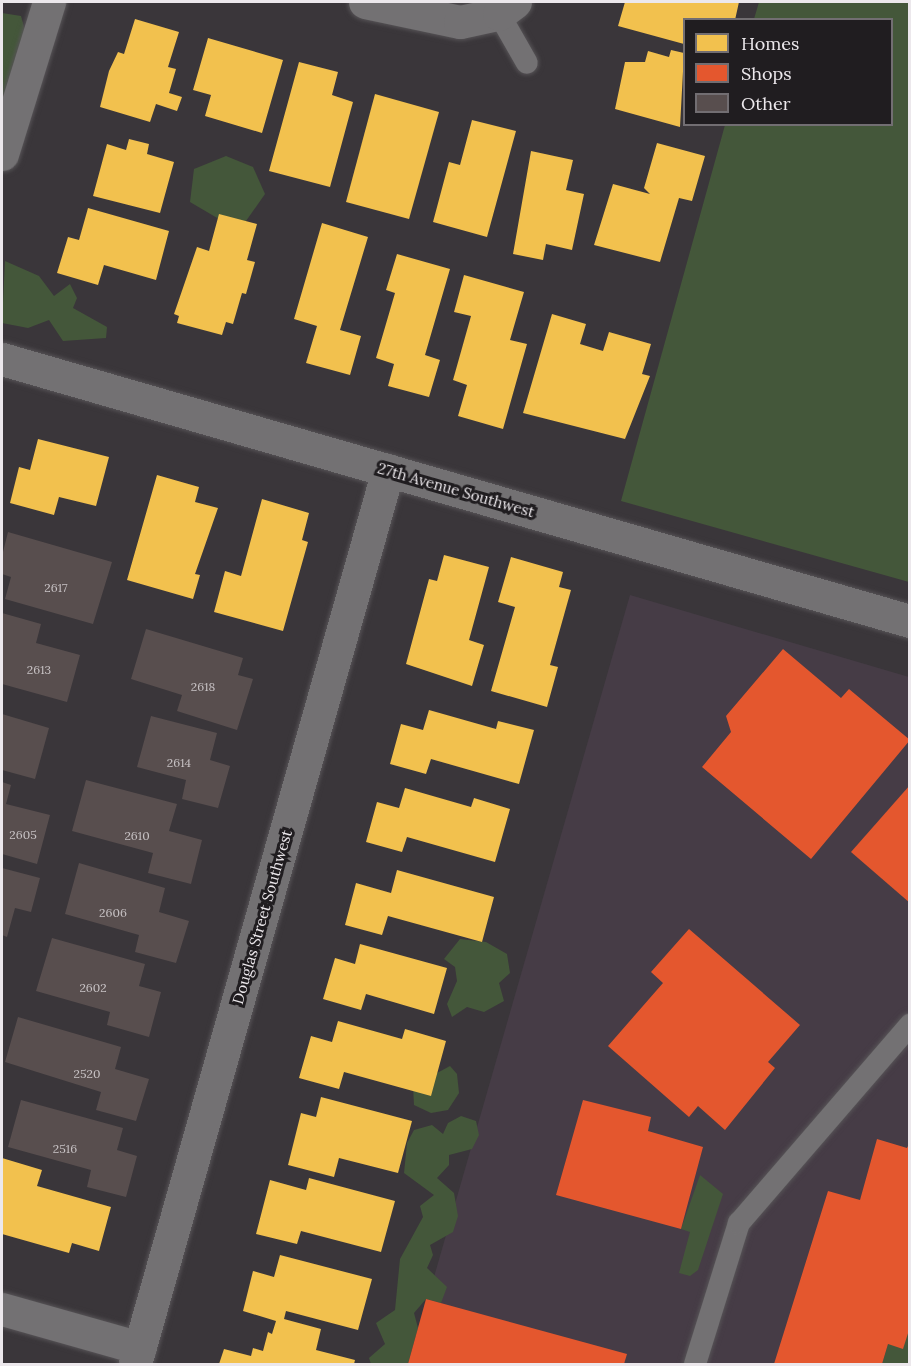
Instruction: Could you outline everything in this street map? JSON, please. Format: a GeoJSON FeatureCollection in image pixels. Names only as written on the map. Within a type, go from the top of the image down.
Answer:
{"type":"FeatureCollection","features":[{"type":"Feature","properties":{"kind":"street"},"geometry":{"type":"LineString","coordinates":[[2,154],[49,2]]}},
{"type":"Feature","properties":{"kind":"street"},"geometry":{"type":"LineString","coordinates":[[365,2],[435,21],[479,20],[507,8]]}},
{"type":"Feature","properties":{"kind":"street","name":"27th Avenue Southwest"},"geometry":{"type":"LineString","coordinates":[[2,359],[909,621]]}},
{"type":"Feature","properties":{"kind":"street","name":"Douglas Street Southwest"},"geometry":{"type":"LineString","coordinates":[[137,1356],[388,470]]}},
{"type":"Feature","properties":{"kind":"street"},"geometry":{"type":"LineString","coordinates":[[2,1309],[137,1356]]}},
{"type":"Feature","properties":{"kind":"lane"},"geometry":{"type":"LineString","coordinates":[[507,8],[527,63]]}},
{"type":"Feature","properties":{"kind":"lane"},"geometry":{"type":"LineString","coordinates":[[695,1365],[738,1222],[909,1025]]}},
{"type":"Feature","properties":{"kind":"shaded area"},"geometry":{"type":"Polygon","coordinates":[[[630,595],[909,677],[909,1364],[409,1364],[630,595]]]}},
{"type":"Feature","properties":{"kind":"green space"},"geometry":{"type":"Polygon","coordinates":[[[759,2],[909,2],[909,582],[621,501],[725,126],[893,126],[893,18],[754,18],[759,2]]]}},
{"type":"Feature","properties":{"kind":"green space"},"geometry":{"type":"Polygon","coordinates":[[[2,13],[21,16],[26,34],[2,103],[2,13]]]}},
{"type":"Feature","properties":{"kind":"green space"},"geometry":{"type":"Polygon","coordinates":[[[226,156],[253,167],[265,194],[246,221],[224,222],[190,202],[194,169],[226,156]]]}},
{"type":"Feature","properties":{"kind":"green space"},"geometry":{"type":"Polygon","coordinates":[[[5,261],[39,276],[54,296],[70,284],[77,298],[73,308],[107,327],[106,338],[63,341],[49,320],[28,328],[2,323],[5,261]]]}},
{"type":"Feature","properties":{"kind":"green space"},"geometry":{"type":"Polygon","coordinates":[[[460,939],[486,942],[507,954],[510,973],[499,983],[504,1001],[484,1012],[467,1007],[452,1017],[447,1004],[457,981],[455,967],[444,959],[460,939]]]}},
{"type":"Feature","properties":{"kind":"green space"},"geometry":{"type":"Polygon","coordinates":[[[450,1066],[457,1074],[459,1093],[448,1110],[431,1113],[414,1105],[413,1086],[450,1066]]]}},
{"type":"Feature","properties":{"kind":"green space"},"geometry":{"type":"Polygon","coordinates":[[[461,1116],[476,1121],[479,1135],[472,1149],[449,1155],[449,1165],[437,1178],[454,1193],[458,1216],[453,1232],[430,1245],[433,1255],[427,1268],[447,1287],[441,1303],[426,1299],[414,1313],[418,1328],[408,1364],[371,1364],[369,1358],[385,1344],[376,1323],[395,1310],[400,1259],[423,1217],[420,1206],[434,1195],[404,1173],[407,1143],[414,1130],[432,1125],[443,1134],[448,1123],[461,1116]]]}},
{"type":"Feature","properties":{"kind":"green space"},"geometry":{"type":"Polygon","coordinates":[[[700,1175],[723,1194],[698,1270],[690,1276],[679,1273],[690,1232],[681,1229],[700,1175]]]}},
{"type":"Feature","properties":{"kind":"green space"},"geometry":{"type":"Polygon","coordinates":[[[909,1327],[909,1364],[882,1364],[888,1344],[903,1348],[909,1327]]]}},
{"type":"Feature","properties":{"kind":"building: Homes"},"geometry":{"type":"Polygon","coordinates":[[[625,2],[739,2],[735,18],[683,18],[683,44],[618,26],[625,2]]]}},
{"type":"Feature","properties":{"kind":"building: Homes"},"geometry":{"type":"Polygon","coordinates":[[[135,19],[179,32],[168,67],[176,69],[169,93],[182,97],[177,111],[156,104],[150,122],[100,107],[109,71],[118,52],[124,54],[135,19]]]}},
{"type":"Feature","properties":{"kind":"building: Homes"},"geometry":{"type":"Polygon","coordinates":[[[208,38],[283,60],[262,133],[205,116],[211,95],[193,90],[208,38]]]}},
{"type":"Feature","properties":{"kind":"building: Homes"},"geometry":{"type":"Polygon","coordinates":[[[671,50],[683,53],[680,127],[615,109],[625,62],[645,62],[648,51],[669,57],[671,50]]]}},
{"type":"Feature","properties":{"kind":"building: Homes"},"geometry":{"type":"Polygon","coordinates":[[[299,62],[338,72],[332,95],[353,102],[330,187],[269,171],[299,62]]]}},
{"type":"Feature","properties":{"kind":"building: Homes"},"geometry":{"type":"Polygon","coordinates":[[[375,94],[439,112],[409,219],[346,202],[375,94]]]}},
{"type":"Feature","properties":{"kind":"building: Homes"},"geometry":{"type":"Polygon","coordinates":[[[472,120],[516,131],[487,237],[433,222],[449,162],[460,165],[472,120]]]}},
{"type":"Feature","properties":{"kind":"building: Homes"},"geometry":{"type":"Polygon","coordinates":[[[129,139],[149,144],[147,154],[174,162],[160,213],[93,196],[107,144],[126,150],[129,139]]]}},
{"type":"Feature","properties":{"kind":"building: Homes"},"geometry":{"type":"Polygon","coordinates":[[[657,143],[705,156],[692,201],[679,198],[660,262],[594,245],[613,184],[650,194],[644,188],[657,143]]]}},
{"type":"Feature","properties":{"kind":"building: Homes"},"geometry":{"type":"Polygon","coordinates":[[[531,151],[573,160],[566,190],[584,194],[572,250],[546,244],[543,260],[513,254],[531,151]]]}},
{"type":"Feature","properties":{"kind":"building: Homes"},"geometry":{"type":"Polygon","coordinates":[[[88,208],[169,231],[156,280],[104,265],[98,285],[57,273],[68,237],[79,240],[88,208]]]}},
{"type":"Feature","properties":{"kind":"building: Homes"},"geometry":{"type":"Polygon","coordinates":[[[219,214],[257,224],[247,260],[255,262],[246,294],[242,293],[233,324],[226,322],[222,335],[177,323],[179,316],[174,314],[197,247],[209,251],[219,214]]]}},
{"type":"Feature","properties":{"kind":"building: Homes"},"geometry":{"type":"Polygon","coordinates":[[[322,223],[368,237],[340,330],[361,336],[350,375],[306,363],[317,326],[294,319],[322,223]]]}},
{"type":"Feature","properties":{"kind":"building: Homes"},"geometry":{"type":"Polygon","coordinates":[[[397,254],[450,269],[425,355],[440,360],[429,397],[388,386],[394,364],[376,358],[395,293],[386,290],[397,254]]]}},
{"type":"Feature","properties":{"kind":"building: Homes"},"geometry":{"type":"Polygon","coordinates":[[[464,275],[524,292],[510,340],[527,344],[503,429],[458,416],[467,385],[453,380],[471,316],[454,312],[464,275]]]}},
{"type":"Feature","properties":{"kind":"building: Homes"},"geometry":{"type":"Polygon","coordinates":[[[552,314],[586,324],[580,344],[603,351],[609,332],[651,344],[642,374],[650,376],[625,439],[523,413],[552,314]]]}},
{"type":"Feature","properties":{"kind":"building: Homes"},"geometry":{"type":"Polygon","coordinates":[[[38,439],[109,457],[96,506],[59,497],[54,515],[10,503],[19,467],[30,470],[38,439]]]}},
{"type":"Feature","properties":{"kind":"building: Homes"},"geometry":{"type":"Polygon","coordinates":[[[157,475],[199,487],[195,502],[218,508],[195,574],[200,575],[193,599],[127,580],[157,475]]]}},
{"type":"Feature","properties":{"kind":"building: Homes"},"geometry":{"type":"Polygon","coordinates":[[[262,499],[309,513],[302,540],[308,542],[283,631],[214,612],[225,571],[241,576],[262,499]]]}},
{"type":"Feature","properties":{"kind":"building: Homes"},"geometry":{"type":"Polygon","coordinates":[[[444,555],[489,567],[469,640],[484,645],[472,686],[406,664],[429,579],[437,581],[444,555]]]}},
{"type":"Feature","properties":{"kind":"building: Homes"},"geometry":{"type":"Polygon","coordinates":[[[511,557],[563,572],[559,587],[571,590],[550,665],[558,667],[547,707],[491,691],[515,607],[498,602],[511,557]]]}},
{"type":"Feature","properties":{"kind":"building: Homes"},"geometry":{"type":"Polygon","coordinates":[[[429,710],[496,729],[498,721],[534,730],[519,784],[431,759],[426,774],[390,764],[401,724],[423,730],[429,710]]]}},
{"type":"Feature","properties":{"kind":"building: Homes"},"geometry":{"type":"Polygon","coordinates":[[[405,788],[471,807],[474,798],[510,809],[495,862],[407,837],[402,852],[366,842],[377,802],[399,808],[405,788]]]}},
{"type":"Feature","properties":{"kind":"building: Homes"},"geometry":{"type":"Polygon","coordinates":[[[397,870],[494,897],[482,942],[388,916],[382,935],[345,925],[356,883],[391,893],[397,870]]]}},
{"type":"Feature","properties":{"kind":"building: Homes"},"geometry":{"type":"Polygon","coordinates":[[[360,944],[447,968],[434,1014],[366,994],[361,1010],[323,999],[335,958],[355,964],[360,944]]]}},
{"type":"Feature","properties":{"kind":"building: Homes"},"geometry":{"type":"Polygon","coordinates":[[[338,1021],[402,1039],[405,1029],[446,1041],[431,1096],[344,1072],[339,1089],[299,1078],[311,1036],[332,1042],[338,1021]]]}},
{"type":"Feature","properties":{"kind":"building: Homes"},"geometry":{"type":"Polygon","coordinates":[[[321,1097],[412,1121],[398,1173],[339,1158],[334,1177],[288,1165],[301,1113],[316,1117],[321,1097]]]}},
{"type":"Feature","properties":{"kind":"building: Homes"},"geometry":{"type":"Polygon","coordinates":[[[2,1158],[42,1170],[37,1186],[111,1207],[99,1251],[72,1243],[69,1253],[2,1234],[2,1158]]]}},
{"type":"Feature","properties":{"kind":"building: Homes"},"geometry":{"type":"Polygon","coordinates":[[[309,1178],[395,1201],[381,1252],[301,1231],[297,1244],[256,1234],[270,1180],[306,1190],[309,1178]]]}},
{"type":"Feature","properties":{"kind":"building: Homes"},"geometry":{"type":"Polygon","coordinates":[[[280,1255],[372,1279],[358,1330],[286,1311],[284,1319],[321,1329],[316,1350],[355,1360],[354,1364],[219,1364],[224,1349],[251,1356],[253,1348],[263,1351],[268,1332],[272,1334],[276,1321],[243,1311],[253,1271],[274,1277],[280,1255]]]}},
{"type":"Feature","properties":{"kind":"building: Shops"},"geometry":{"type":"Polygon","coordinates":[[[783,649],[841,698],[849,689],[910,740],[811,859],[702,767],[731,732],[726,716],[783,649]]]}},
{"type":"Feature","properties":{"kind":"building: Shops"},"geometry":{"type":"Polygon","coordinates":[[[910,785],[910,903],[851,852],[910,785]]]}},
{"type":"Feature","properties":{"kind":"building: Shops"},"geometry":{"type":"Polygon","coordinates":[[[689,929],[800,1025],[768,1062],[775,1068],[725,1130],[698,1106],[689,1117],[608,1046],[663,983],[651,972],[689,929]]]}},
{"type":"Feature","properties":{"kind":"building: Shops"},"geometry":{"type":"Polygon","coordinates":[[[583,1100],[651,1117],[648,1131],[703,1147],[681,1229],[556,1195],[583,1100]]]}},
{"type":"Feature","properties":{"kind":"building: Shops"},"geometry":{"type":"Polygon","coordinates":[[[877,1139],[907,1148],[910,1142],[910,1327],[903,1349],[888,1344],[882,1364],[774,1364],[828,1191],[860,1200],[877,1139]]]}},
{"type":"Feature","properties":{"kind":"building: Shops"},"geometry":{"type":"Polygon","coordinates":[[[426,1299],[627,1354],[624,1364],[408,1364],[426,1299]]]}},
{"type":"Feature","properties":{"kind":"building: Other"},"geometry":{"type":"Polygon","coordinates":[[[8,532],[112,562],[93,624],[5,599],[11,577],[2,574],[2,556],[8,532]]]}},
{"type":"Feature","properties":{"kind":"building: Other"},"geometry":{"type":"Polygon","coordinates":[[[2,613],[41,624],[36,643],[80,655],[67,702],[2,684],[2,613]]]}},
{"type":"Feature","properties":{"kind":"building: Other"},"geometry":{"type":"Polygon","coordinates":[[[146,629],[243,658],[238,675],[253,679],[237,730],[177,711],[182,695],[131,679],[146,629]]]}},
{"type":"Feature","properties":{"kind":"building: Other"},"geometry":{"type":"Polygon","coordinates":[[[2,714],[49,728],[35,779],[2,770],[2,714]]]}},
{"type":"Feature","properties":{"kind":"building: Other"},"geometry":{"type":"Polygon","coordinates":[[[151,716],[217,733],[210,760],[230,766],[218,808],[182,799],[186,780],[137,767],[151,716]]]}},
{"type":"Feature","properties":{"kind":"building: Other"},"geometry":{"type":"Polygon","coordinates":[[[86,780],[177,804],[169,831],[202,840],[191,884],[148,873],[153,853],[72,831],[86,780]]]}},
{"type":"Feature","properties":{"kind":"building: Other"},"geometry":{"type":"Polygon","coordinates":[[[2,782],[11,785],[6,804],[50,815],[37,864],[2,854],[2,782]]]}},
{"type":"Feature","properties":{"kind":"building: Other"},"geometry":{"type":"Polygon","coordinates":[[[79,863],[165,888],[159,912],[189,921],[176,963],[135,952],[139,935],[65,914],[79,863]]]}},
{"type":"Feature","properties":{"kind":"building: Other"},"geometry":{"type":"Polygon","coordinates":[[[2,868],[40,878],[31,912],[15,908],[7,937],[2,935],[2,868]]]}},
{"type":"Feature","properties":{"kind":"building: Other"},"geometry":{"type":"Polygon","coordinates":[[[52,938],[145,964],[139,986],[161,992],[149,1037],[107,1025],[110,1012],[36,991],[52,938]]]}},
{"type":"Feature","properties":{"kind":"building: Other"},"geometry":{"type":"Polygon","coordinates":[[[18,1017],[121,1047],[115,1069],[149,1079],[136,1121],[96,1110],[101,1092],[5,1062],[18,1017]]]}},
{"type":"Feature","properties":{"kind":"building: Other"},"geometry":{"type":"Polygon","coordinates":[[[21,1100],[123,1128],[117,1150],[137,1156],[126,1197],[87,1187],[91,1170],[8,1147],[21,1100]]]}}]}
